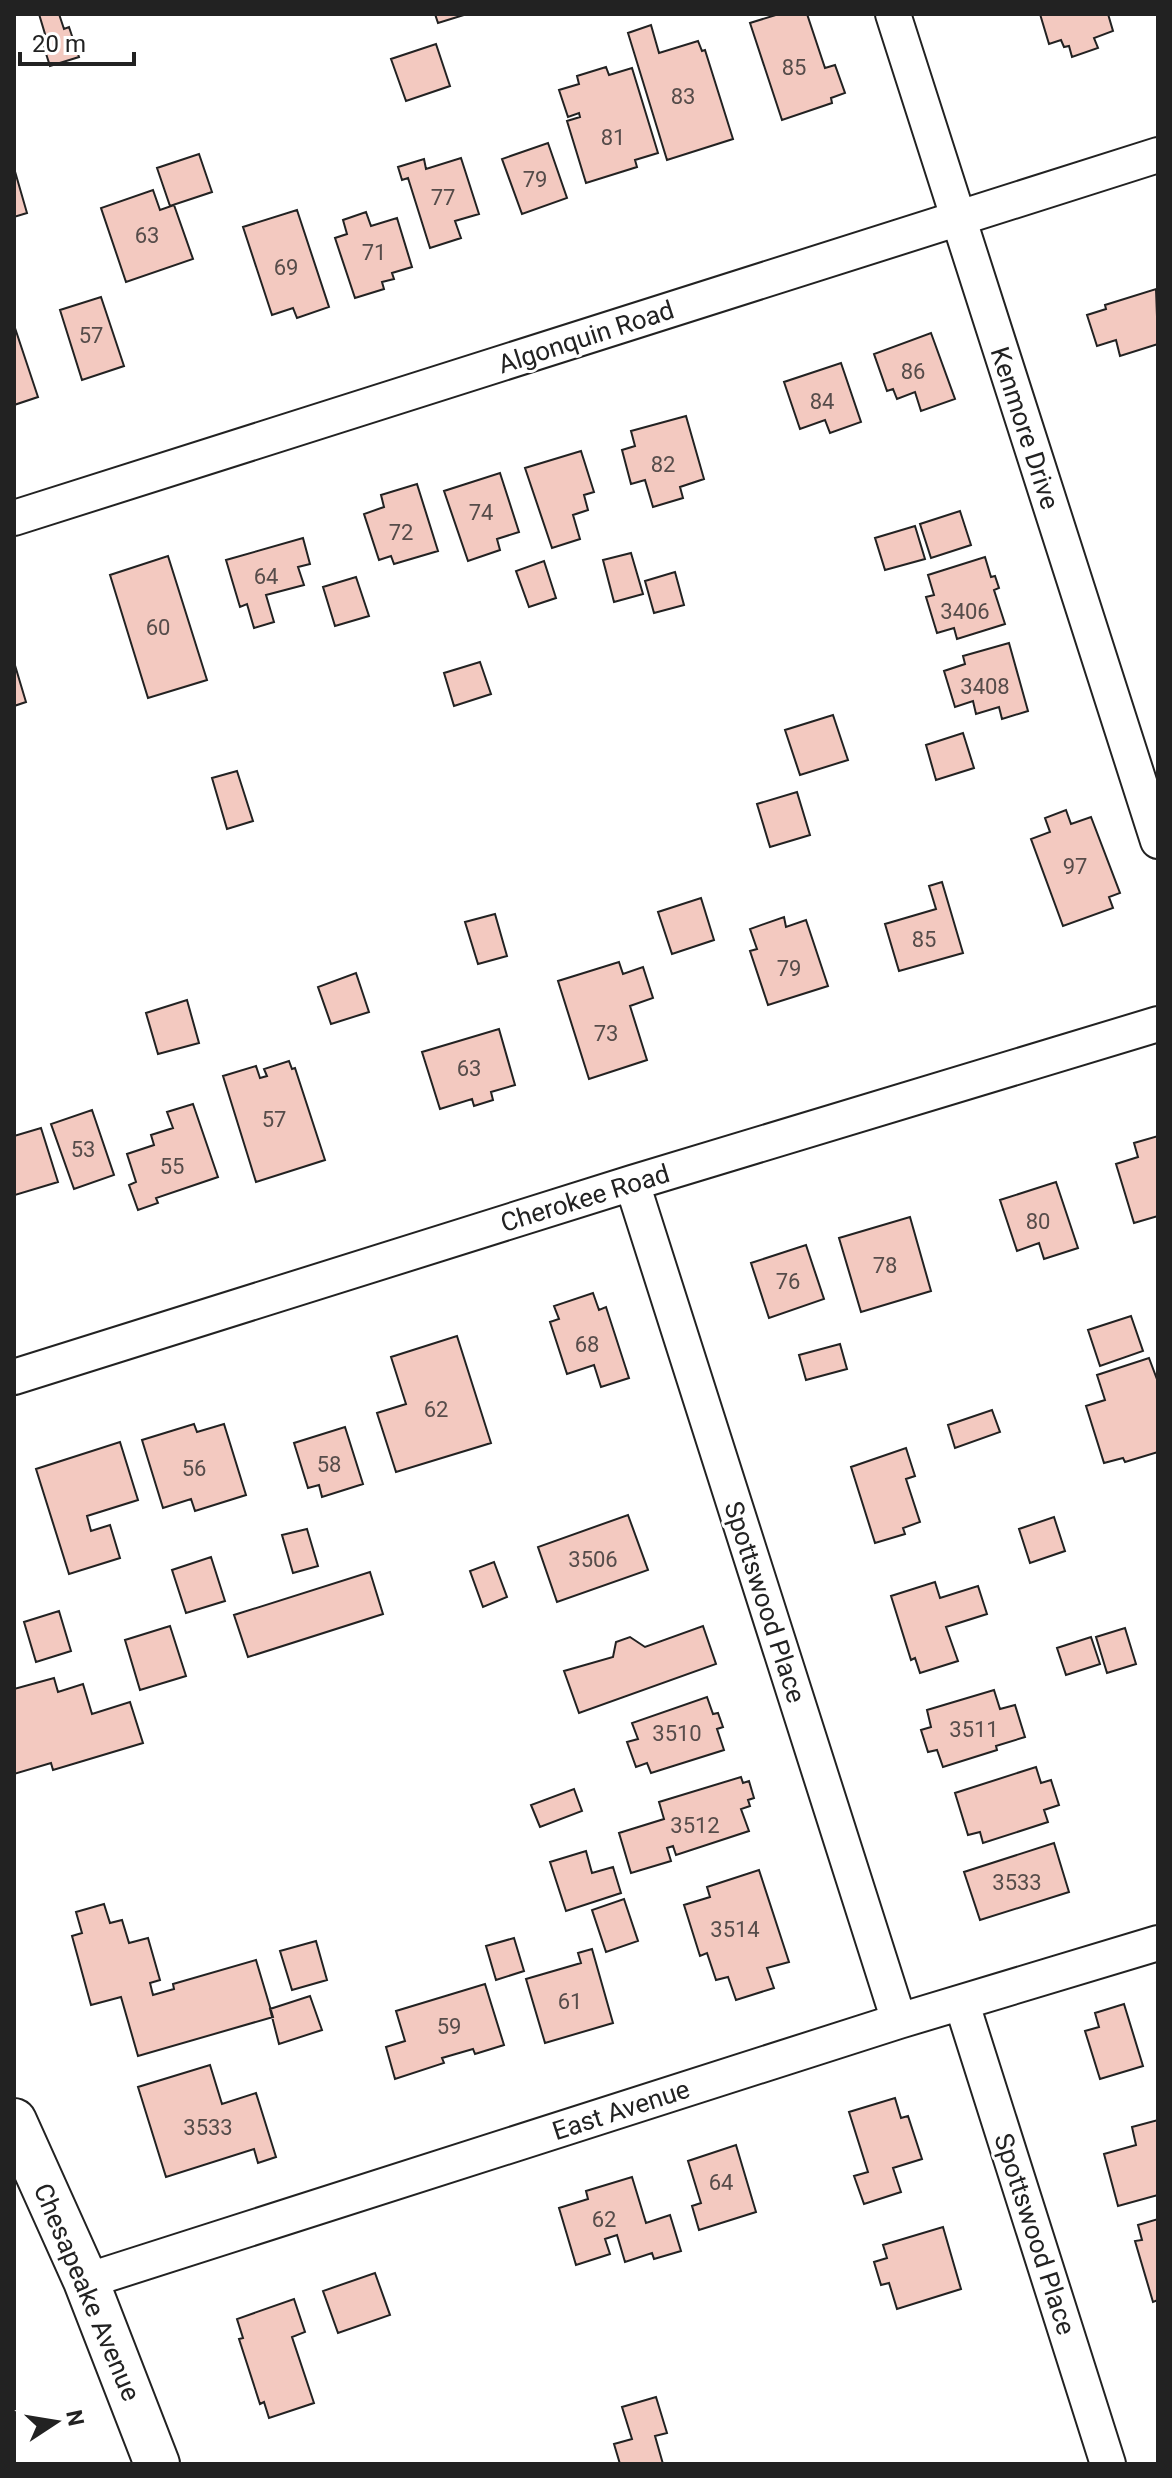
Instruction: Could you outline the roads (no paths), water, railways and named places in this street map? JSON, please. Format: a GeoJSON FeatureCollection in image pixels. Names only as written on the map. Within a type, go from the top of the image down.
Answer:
{"type":"FeatureCollection","features":[{"type":"Feature","properties":{"kind":"main road","name":"Chesapeake Avenue"},"geometry":{"type":"LineString","coordinates":[[14,2121],[86,2281],[157,2464]]}},
{"type":"Feature","properties":{"kind":"street","name":"Kenmore Drive"},"geometry":{"type":"LineString","coordinates":[[893,14],[1158,841]]}},
{"type":"Feature","properties":{"kind":"street","name":"Algonquin Road"},"geometry":{"type":"LineString","coordinates":[[14,518],[1158,155]]}},
{"type":"Feature","properties":{"kind":"street","name":"Cherokee Road"},"geometry":{"type":"LineString","coordinates":[[14,1377],[632,1183],[1158,1024]]}},
{"type":"Feature","properties":{"kind":"street","name":"Spottswood Place"},"geometry":{"type":"LineString","coordinates":[[632,1183],[899,2021]]}},
{"type":"Feature","properties":{"kind":"street","name":"East Avenue"},"geometry":{"type":"LineString","coordinates":[[86,2281],[899,2021],[1158,1943]]}},
{"type":"Feature","properties":{"kind":"street","name":"Spottswood Place"},"geometry":{"type":"LineString","coordinates":[[962,2004],[1108,2464]]}}]}
